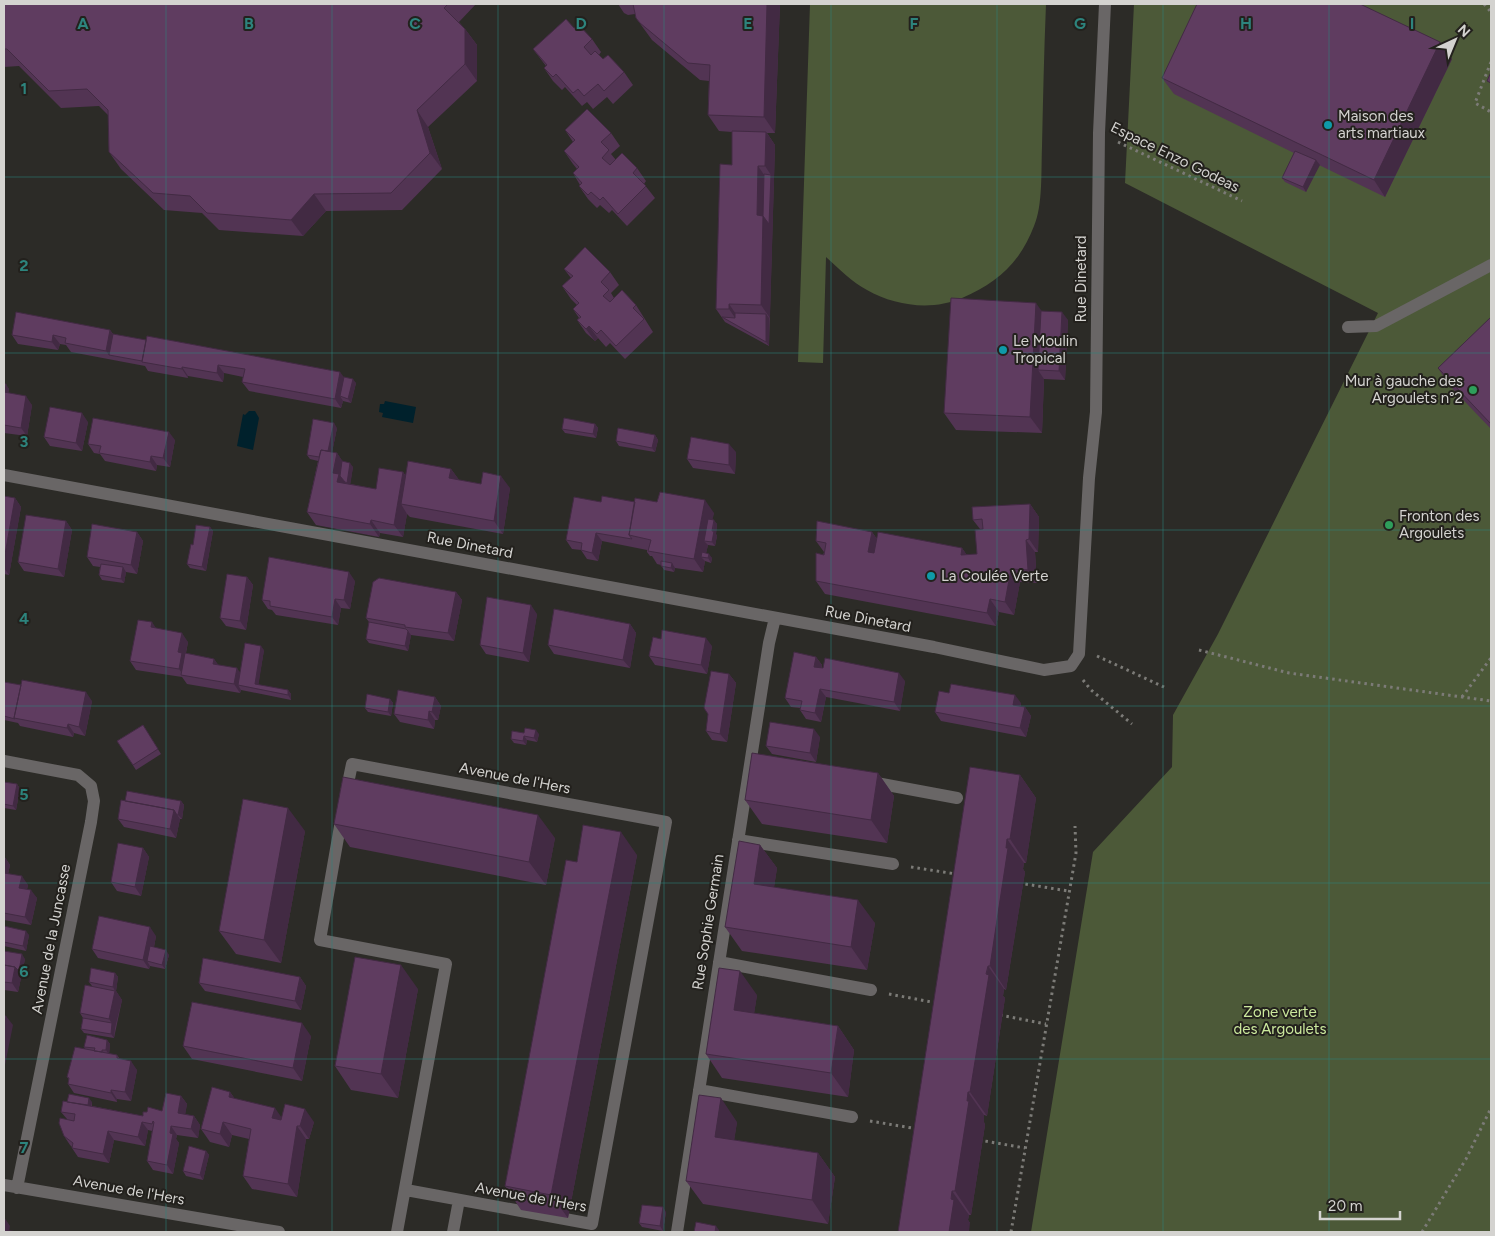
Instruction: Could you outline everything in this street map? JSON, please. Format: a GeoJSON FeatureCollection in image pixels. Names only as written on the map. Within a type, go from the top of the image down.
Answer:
{"type":"FeatureCollection","features":[{"type":"Feature","properties":{"kind":"street","name":"Rue Dinetard"},"geometry":{"type":"LineString","coordinates":[[1079,654],[1089,478],[1096,412],[1099,133],[1106,4]]}},
{"type":"Feature","properties":{"kind":"street"},"geometry":{"type":"LineString","coordinates":[[1348,328],[1376,326],[1491,265]]}},
{"type":"Feature","properties":{"kind":"street","name":"Rue Dinetard"},"geometry":{"type":"LineString","coordinates":[[4,475],[775,618],[1044,670],[1071,666]]}},
{"type":"Feature","properties":{"kind":"street","name":"Rue Sophie Germain"},"geometry":{"type":"LineString","coordinates":[[677,1232],[738,840],[757,760],[769,643],[775,618]]}},
{"type":"Feature","properties":{"kind":"street"},"geometry":{"type":"LineString","coordinates":[[1071,666],[1079,654]]}},
{"type":"Feature","properties":{"kind":"street","name":"Avenue de la Juncasse"},"geometry":{"type":"LineString","coordinates":[[4,761],[78,775],[91,786],[94,801],[90,831],[17,1188]]}},
{"type":"Feature","properties":{"kind":"street","name":"Avenue de l'Hers"},"geometry":{"type":"LineString","coordinates":[[398,1232],[446,964],[320,940],[352,764],[666,822],[592,1224],[406,1190]]}},
{"type":"Feature","properties":{"kind":"street"},"geometry":{"type":"LineString","coordinates":[[861,780],[957,798]]}},
{"type":"Feature","properties":{"kind":"street"},"geometry":{"type":"LineString","coordinates":[[738,840],[893,864]]}},
{"type":"Feature","properties":{"kind":"street"},"geometry":{"type":"LineString","coordinates":[[719,962],[871,990]]}},
{"type":"Feature","properties":{"kind":"street"},"geometry":{"type":"LineString","coordinates":[[699,1090],[852,1117]]}},
{"type":"Feature","properties":{"kind":"street","name":"Avenue de l'Hers"},"geometry":{"type":"LineString","coordinates":[[4,1185],[279,1232]]}},
{"type":"Feature","properties":{"kind":"street","name":"Avenue de l'Hers"},"geometry":{"type":"LineString","coordinates":[[453,1232],[459,1200]]}},
{"type":"Feature","properties":{"kind":"path"},"geometry":{"type":"LineString","coordinates":[[1484,4],[1491,12]]}},
{"type":"Feature","properties":{"kind":"path"},"geometry":{"type":"LineString","coordinates":[[1491,62],[1475,103],[1491,112]]}},
{"type":"Feature","properties":{"kind":"path","name":"Espace Enzo Godeas"},"geometry":{"type":"LineString","coordinates":[[1099,133],[1242,201]]}},
{"type":"Feature","properties":{"kind":"path"},"geometry":{"type":"LineString","coordinates":[[1199,650],[1290,673],[1491,702]]}},
{"type":"Feature","properties":{"kind":"path"},"geometry":{"type":"LineString","coordinates":[[1079,654],[1100,656],[1164,687]]}},
{"type":"Feature","properties":{"kind":"path"},"geometry":{"type":"LineString","coordinates":[[1462,697],[1491,658]]}},
{"type":"Feature","properties":{"kind":"path"},"geometry":{"type":"LineString","coordinates":[[1071,666],[1091,690],[1132,724]]}},
{"type":"Feature","properties":{"kind":"path"},"geometry":{"type":"LineString","coordinates":[[1011,1232],[1076,853],[1075,826]]}},
{"type":"Feature","properties":{"kind":"path"},"geometry":{"type":"LineString","coordinates":[[893,864],[958,874]]}},
{"type":"Feature","properties":{"kind":"path"},"geometry":{"type":"LineString","coordinates":[[1014,883],[1068,891]]}},
{"type":"Feature","properties":{"kind":"path"},"geometry":{"type":"LineString","coordinates":[[871,990],[946,1005]]}},
{"type":"Feature","properties":{"kind":"path"},"geometry":{"type":"LineString","coordinates":[[992,1014],[1046,1024]]}},
{"type":"Feature","properties":{"kind":"path"},"geometry":{"type":"LineString","coordinates":[[1422,1232],[1466,1159],[1491,1108]]}},
{"type":"Feature","properties":{"kind":"path"},"geometry":{"type":"LineString","coordinates":[[852,1117],[926,1130]]}},
{"type":"Feature","properties":{"kind":"path"},"geometry":{"type":"LineString","coordinates":[[973,1139],[1025,1148]]}},
{"type":"Feature","properties":{"kind":"green space"},"geometry":{"type":"Polygon","coordinates":[[[810,4],[1046,4],[1040,198],[1037,218],[1022,251],[1006,270],[986,286],[950,302],[926,305],[914,305],[889,300],[867,290],[826,257],[823,363],[798,362],[810,4]]]}},
{"type":"Feature","properties":{"kind":"green space","name":"Zone verte des Argoulets"},"geometry":{"type":"Polygon","coordinates":[[[1134,4],[1491,4],[1491,1232],[1031,1232],[1093,852],[1172,767],[1173,715],[1218,634],[1378,313],[1125,183],[1134,4]]]}},
{"type":"Feature","properties":{"kind":"water"},"geometry":{"type":"Polygon","coordinates":[[[385,401],[416,407],[413,423],[382,417],[383,413],[379,412],[380,404],[384,404],[385,401]]]}},
{"type":"Feature","properties":{"kind":"water"},"geometry":{"type":"Polygon","coordinates":[[[249,411],[255,411],[259,418],[253,450],[237,446],[243,414],[245,415],[249,411]]]}},
{"type":"Feature","properties":{"kind":"building"},"geometry":{"type":"Polygon","coordinates":[[[4,4],[448,4],[444,8],[465,29],[465,64],[417,110],[430,153],[391,193],[314,194],[291,220],[207,213],[190,196],[153,193],[109,152],[108,110],[87,89],[49,91],[7,49],[4,49],[4,4]]]}},
{"type":"Feature","properties":{"kind":"building"},"geometry":{"type":"Polygon","coordinates":[[[633,4],[767,4],[764,117],[708,115],[710,65],[688,63],[640,23],[636,18],[633,4]]]}},
{"type":"Feature","properties":{"kind":"building","name":"Maison des arts martiaux"},"geometry":{"type":"Polygon","coordinates":[[[1197,4],[1360,4],[1440,42],[1374,180],[1162,78],[1197,4]]]}},
{"type":"Feature","properties":{"kind":"building"},"geometry":{"type":"Polygon","coordinates":[[[566,19],[574,28],[578,24],[592,39],[584,47],[591,55],[595,51],[603,59],[608,55],[624,72],[604,91],[598,84],[584,96],[578,89],[573,93],[556,74],[553,77],[544,68],[547,65],[533,49],[566,19]]]}},
{"type":"Feature","properties":{"kind":"building"},"geometry":{"type":"Polygon","coordinates":[[[1491,72],[1491,83],[1487,81],[1491,72]]]}},
{"type":"Feature","properties":{"kind":"building"},"geometry":{"type":"Polygon","coordinates":[[[587,109],[611,133],[601,142],[609,150],[602,158],[610,165],[622,153],[637,168],[633,173],[646,186],[618,214],[603,197],[600,200],[591,192],[588,195],[579,186],[582,183],[573,173],[579,167],[564,151],[575,140],[565,130],[587,109]]]}},
{"type":"Feature","properties":{"kind":"building"},"geometry":{"type":"Polygon","coordinates":[[[732,131],[766,132],[765,166],[758,166],[757,215],[763,216],[761,305],[729,304],[729,309],[716,309],[720,164],[732,165],[732,131]]]}},
{"type":"Feature","properties":{"kind":"building"},"geometry":{"type":"Polygon","coordinates":[[[1295,151],[1316,160],[1303,187],[1282,178],[1295,151]]]}},
{"type":"Feature","properties":{"kind":"building"},"geometry":{"type":"Polygon","coordinates":[[[764,174],[771,175],[769,224],[763,216],[764,174]]]}},
{"type":"Feature","properties":{"kind":"building"},"geometry":{"type":"Polygon","coordinates":[[[585,247],[610,272],[601,282],[609,290],[603,296],[610,302],[622,290],[636,305],[633,308],[644,319],[616,346],[601,330],[597,334],[589,326],[586,329],[577,320],[581,317],[573,309],[579,303],[562,286],[573,276],[564,269],[585,247]]]}},
{"type":"Feature","properties":{"kind":"building","name":"Le Moulin Tropical"},"geometry":{"type":"Polygon","coordinates":[[[951,298],[1036,303],[1030,417],[944,413],[951,298]]]}},
{"type":"Feature","properties":{"kind":"building"},"geometry":{"type":"Polygon","coordinates":[[[1041,311],[1062,312],[1059,371],[1038,370],[1041,311]]]}},
{"type":"Feature","properties":{"kind":"building"},"geometry":{"type":"Polygon","coordinates":[[[16,312],[110,330],[106,351],[65,343],[66,338],[53,335],[52,342],[12,335],[16,312]]]}},
{"type":"Feature","properties":{"kind":"building"},"geometry":{"type":"Polygon","coordinates":[[[735,313],[766,314],[766,342],[722,317],[735,318],[735,313]]]}},
{"type":"Feature","properties":{"kind":"building"},"geometry":{"type":"Polygon","coordinates":[[[1491,317],[1491,424],[1438,368],[1491,317]]]}},
{"type":"Feature","properties":{"kind":"building"},"geometry":{"type":"Polygon","coordinates":[[[113,334],[146,340],[142,361],[109,355],[113,334]]]}},
{"type":"Feature","properties":{"kind":"building"},"geometry":{"type":"Polygon","coordinates":[[[147,336],[340,372],[335,399],[242,382],[245,369],[218,365],[217,373],[142,362],[147,336]]]}},
{"type":"Feature","properties":{"kind":"building"},"geometry":{"type":"Polygon","coordinates":[[[344,377],[353,379],[348,399],[340,396],[344,377]]]}},
{"type":"Feature","properties":{"kind":"building"},"geometry":{"type":"Polygon","coordinates":[[[4,392],[26,396],[21,428],[4,425],[4,392]]]}},
{"type":"Feature","properties":{"kind":"building"},"geometry":{"type":"Polygon","coordinates":[[[50,407],[82,413],[76,443],[44,437],[50,407]]]}},
{"type":"Feature","properties":{"kind":"building"},"geometry":{"type":"Polygon","coordinates":[[[93,418],[169,432],[163,458],[151,456],[150,462],[99,453],[101,446],[88,444],[93,418]]]}},
{"type":"Feature","properties":{"kind":"building"},"geometry":{"type":"Polygon","coordinates":[[[564,418],[595,424],[593,434],[562,429],[564,418]]]}},
{"type":"Feature","properties":{"kind":"building"},"geometry":{"type":"Polygon","coordinates":[[[313,419],[334,423],[328,451],[321,450],[319,457],[307,455],[313,419]]]}},
{"type":"Feature","properties":{"kind":"building"},"geometry":{"type":"Polygon","coordinates":[[[618,428],[655,435],[652,448],[616,441],[618,428]]]}},
{"type":"Feature","properties":{"kind":"building"},"geometry":{"type":"Polygon","coordinates":[[[691,437],[729,444],[729,465],[687,459],[691,437]]]}},
{"type":"Feature","properties":{"kind":"building"},"geometry":{"type":"Polygon","coordinates":[[[321,450],[337,453],[333,473],[339,474],[337,482],[376,489],[379,468],[403,472],[394,525],[371,520],[370,524],[307,512],[321,450]]]}},
{"type":"Feature","properties":{"kind":"building"},"geometry":{"type":"Polygon","coordinates":[[[342,461],[350,463],[347,483],[340,476],[342,461]]]}},
{"type":"Feature","properties":{"kind":"building"},"geometry":{"type":"Polygon","coordinates":[[[408,461],[451,469],[449,478],[481,484],[483,472],[501,476],[494,521],[401,504],[408,461]]]}},
{"type":"Feature","properties":{"kind":"building"},"geometry":{"type":"Polygon","coordinates":[[[660,492],[705,500],[694,559],[648,551],[651,540],[629,535],[635,498],[657,502],[660,492]]]}},
{"type":"Feature","properties":{"kind":"building"},"geometry":{"type":"Polygon","coordinates":[[[4,496],[15,498],[4,560],[4,496]]]}},
{"type":"Feature","properties":{"kind":"building"},"geometry":{"type":"Polygon","coordinates":[[[602,496],[635,502],[629,535],[632,539],[596,533],[592,553],[581,550],[582,543],[566,540],[574,497],[601,502],[602,496]]]}},
{"type":"Feature","properties":{"kind":"building","name":"La Coulée Verte"},"geometry":{"type":"Polygon","coordinates":[[[1030,504],[1029,539],[1026,540],[1028,570],[1011,569],[1005,602],[990,599],[987,613],[816,581],[816,553],[824,555],[826,543],[816,541],[817,521],[872,532],[868,552],[874,553],[878,532],[962,548],[961,555],[977,554],[975,530],[983,529],[982,519],[973,520],[972,507],[1030,504]]]}},
{"type":"Feature","properties":{"kind":"building"},"geometry":{"type":"Polygon","coordinates":[[[26,515],[66,521],[58,569],[18,562],[26,515]]]}},
{"type":"Feature","properties":{"kind":"building"},"geometry":{"type":"Polygon","coordinates":[[[708,519],[714,520],[712,542],[704,541],[708,519]]]}},
{"type":"Feature","properties":{"kind":"building"},"geometry":{"type":"Polygon","coordinates":[[[92,524],[137,532],[131,565],[87,557],[92,524]]]}},
{"type":"Feature","properties":{"kind":"building"},"geometry":{"type":"Polygon","coordinates":[[[196,525],[210,527],[202,567],[187,564],[191,544],[193,545],[196,525]]]}},
{"type":"Feature","properties":{"kind":"building"},"geometry":{"type":"Polygon","coordinates":[[[702,552],[709,554],[708,558],[701,557],[702,552]]]}},
{"type":"Feature","properties":{"kind":"building"},"geometry":{"type":"Polygon","coordinates":[[[269,557],[349,572],[344,600],[335,599],[332,617],[270,606],[270,601],[262,600],[269,557]]]}},
{"type":"Feature","properties":{"kind":"building"},"geometry":{"type":"Polygon","coordinates":[[[661,561],[672,563],[671,568],[661,566],[661,561]]]}},
{"type":"Feature","properties":{"kind":"building"},"geometry":{"type":"Polygon","coordinates":[[[101,564],[123,567],[121,579],[99,575],[101,564]]]}},
{"type":"Feature","properties":{"kind":"building"},"geometry":{"type":"Polygon","coordinates":[[[227,574],[247,577],[240,621],[220,618],[227,574]]]}},
{"type":"Feature","properties":{"kind":"building"},"geometry":{"type":"Polygon","coordinates":[[[379,578],[456,592],[448,633],[405,627],[405,625],[366,618],[373,582],[379,578]]]}},
{"type":"Feature","properties":{"kind":"building"},"geometry":{"type":"Polygon","coordinates":[[[487,597],[531,605],[523,653],[480,645],[487,597]]]}},
{"type":"Feature","properties":{"kind":"building"},"geometry":{"type":"Polygon","coordinates":[[[554,609],[630,624],[623,660],[548,645],[554,609]]]}},
{"type":"Feature","properties":{"kind":"building"},"geometry":{"type":"Polygon","coordinates":[[[138,620],[152,622],[151,627],[182,633],[178,652],[182,653],[179,669],[130,661],[138,620]]]}},
{"type":"Feature","properties":{"kind":"building"},"geometry":{"type":"Polygon","coordinates":[[[369,622],[406,629],[408,631],[405,646],[366,639],[369,622]]]}},
{"type":"Feature","properties":{"kind":"building"},"geometry":{"type":"Polygon","coordinates":[[[662,630],[706,638],[701,665],[649,656],[653,637],[661,639],[662,630]]]}},
{"type":"Feature","properties":{"kind":"building"},"geometry":{"type":"Polygon","coordinates":[[[245,643],[261,646],[255,684],[288,690],[288,695],[238,685],[245,643]]]}},
{"type":"Feature","properties":{"kind":"building"},"geometry":{"type":"Polygon","coordinates":[[[794,652],[816,657],[814,667],[823,668],[825,658],[899,673],[894,702],[820,689],[815,713],[800,710],[802,701],[785,698],[794,652]]]}},
{"type":"Feature","properties":{"kind":"building"},"geometry":{"type":"Polygon","coordinates":[[[185,653],[214,659],[213,664],[237,668],[234,684],[181,675],[185,653]]]}},
{"type":"Feature","properties":{"kind":"building"},"geometry":{"type":"Polygon","coordinates":[[[711,671],[729,674],[720,734],[706,731],[708,714],[704,708],[711,671]]]}},
{"type":"Feature","properties":{"kind":"building"},"geometry":{"type":"Polygon","coordinates":[[[22,680],[86,692],[79,727],[68,724],[67,728],[14,718],[22,680]]]}},
{"type":"Feature","properties":{"kind":"building"},"geometry":{"type":"Polygon","coordinates":[[[4,682],[21,685],[15,719],[4,716],[4,682]]]}},
{"type":"Feature","properties":{"kind":"building"},"geometry":{"type":"Polygon","coordinates":[[[951,684],[1015,695],[1013,705],[1025,707],[1020,728],[935,712],[939,691],[949,693],[951,684]]]}},
{"type":"Feature","properties":{"kind":"building"},"geometry":{"type":"Polygon","coordinates":[[[398,690],[435,697],[432,712],[429,711],[428,720],[394,714],[398,690]]]}},
{"type":"Feature","properties":{"kind":"building"},"geometry":{"type":"Polygon","coordinates":[[[367,694],[390,699],[388,712],[365,708],[367,694]]]}},
{"type":"Feature","properties":{"kind":"building"},"geometry":{"type":"Polygon","coordinates":[[[770,722],[814,729],[810,753],[766,746],[770,722]]]}},
{"type":"Feature","properties":{"kind":"building"},"geometry":{"type":"Polygon","coordinates":[[[143,725],[158,749],[133,765],[117,741],[143,725]]]}},
{"type":"Feature","properties":{"kind":"building"},"geometry":{"type":"Polygon","coordinates":[[[525,728],[536,730],[534,738],[524,736],[523,741],[511,739],[512,731],[524,733],[525,728]]]}},
{"type":"Feature","properties":{"kind":"building"},"geometry":{"type":"Polygon","coordinates":[[[752,753],[878,773],[871,820],[745,800],[752,753]]]}},
{"type":"Feature","properties":{"kind":"building"},"geometry":{"type":"Polygon","coordinates":[[[970,767],[1020,775],[1010,839],[1007,839],[1006,848],[1008,848],[990,966],[988,966],[986,974],[989,975],[970,1092],[968,1092],[967,1101],[969,1101],[955,1191],[952,1191],[951,1199],[954,1200],[949,1232],[898,1232],[970,767]]]}},
{"type":"Feature","properties":{"kind":"building"},"geometry":{"type":"Polygon","coordinates":[[[343,777],[538,815],[529,862],[334,824],[343,777]]]}},
{"type":"Feature","properties":{"kind":"building"},"geometry":{"type":"Polygon","coordinates":[[[4,782],[17,784],[13,806],[4,804],[4,782]]]}},
{"type":"Feature","properties":{"kind":"building"},"geometry":{"type":"Polygon","coordinates":[[[127,791],[181,801],[178,815],[174,810],[125,801],[127,791]]]}},
{"type":"Feature","properties":{"kind":"building"},"geometry":{"type":"Polygon","coordinates":[[[243,799],[288,808],[264,940],[219,931],[243,799]]]}},
{"type":"Feature","properties":{"kind":"building"},"geometry":{"type":"Polygon","coordinates":[[[121,800],[174,810],[170,829],[118,819],[121,800]]]}},
{"type":"Feature","properties":{"kind":"building"},"geometry":{"type":"Polygon","coordinates":[[[583,825],[621,832],[551,1195],[505,1186],[566,860],[577,862],[583,825]]]}},
{"type":"Feature","properties":{"kind":"building"},"geometry":{"type":"Polygon","coordinates":[[[739,841],[760,845],[754,884],[858,900],[851,947],[725,927],[739,841]]]}},
{"type":"Feature","properties":{"kind":"building"},"geometry":{"type":"Polygon","coordinates":[[[118,843],[143,848],[135,887],[111,882],[118,843]]]}},
{"type":"Feature","properties":{"kind":"building"},"geometry":{"type":"Polygon","coordinates":[[[4,873],[22,876],[19,888],[31,890],[25,917],[4,913],[4,873]]]}},
{"type":"Feature","properties":{"kind":"building"},"geometry":{"type":"Polygon","coordinates":[[[99,916],[150,927],[143,960],[92,949],[99,916]]]}},
{"type":"Feature","properties":{"kind":"building"},"geometry":{"type":"Polygon","coordinates":[[[4,926],[26,931],[23,946],[4,942],[4,926]]]}},
{"type":"Feature","properties":{"kind":"building"},"geometry":{"type":"Polygon","coordinates":[[[150,946],[166,950],[162,965],[147,961],[150,946]]]}},
{"type":"Feature","properties":{"kind":"building"},"geometry":{"type":"Polygon","coordinates":[[[4,951],[22,954],[19,971],[15,967],[4,965],[4,951]]]}},
{"type":"Feature","properties":{"kind":"building"},"geometry":{"type":"Polygon","coordinates":[[[355,957],[401,965],[381,1074],[335,1066],[355,957]]]}},
{"type":"Feature","properties":{"kind":"building"},"geometry":{"type":"Polygon","coordinates":[[[203,958],[300,977],[295,1001],[199,983],[203,958]]]}},
{"type":"Feature","properties":{"kind":"building"},"geometry":{"type":"Polygon","coordinates":[[[4,965],[15,967],[12,983],[4,982],[4,965]]]}},
{"type":"Feature","properties":{"kind":"building"},"geometry":{"type":"Polygon","coordinates":[[[91,968],[115,973],[113,987],[89,982],[91,968]]]}},
{"type":"Feature","properties":{"kind":"building"},"geometry":{"type":"Polygon","coordinates":[[[719,968],[740,971],[734,1010],[838,1026],[831,1073],[706,1054],[719,968]]]}},
{"type":"Feature","properties":{"kind":"building"},"geometry":{"type":"Polygon","coordinates":[[[85,985],[115,991],[109,1019],[80,1013],[85,985]]]}},
{"type":"Feature","properties":{"kind":"building"},"geometry":{"type":"Polygon","coordinates":[[[192,1002],[302,1023],[293,1068],[183,1046],[192,1002]]]}},
{"type":"Feature","properties":{"kind":"building"},"geometry":{"type":"Polygon","coordinates":[[[83,1018],[112,1023],[111,1034],[81,1029],[83,1018]]]}},
{"type":"Feature","properties":{"kind":"building"},"geometry":{"type":"Polygon","coordinates":[[[87,1035],[107,1040],[106,1050],[102,1050],[102,1052],[94,1051],[95,1048],[84,1047],[87,1035]]]}},
{"type":"Feature","properties":{"kind":"building"},"geometry":{"type":"Polygon","coordinates":[[[75,1047],[117,1055],[117,1058],[131,1061],[125,1092],[111,1090],[111,1093],[68,1084],[69,1078],[67,1077],[75,1047]]]}},
{"type":"Feature","properties":{"kind":"building"},"geometry":{"type":"Polygon","coordinates":[[[212,1087],[230,1092],[229,1097],[275,1108],[272,1118],[281,1120],[285,1104],[305,1109],[300,1126],[297,1126],[288,1184],[243,1176],[251,1129],[223,1122],[220,1134],[201,1129],[212,1087]]]}},
{"type":"Feature","properties":{"kind":"building"},"geometry":{"type":"Polygon","coordinates":[[[166,1093],[181,1096],[178,1113],[194,1116],[191,1129],[171,1126],[170,1133],[173,1134],[167,1165],[147,1161],[153,1121],[152,1124],[142,1122],[138,1137],[108,1131],[103,1154],[72,1148],[73,1143],[64,1136],[59,1123],[60,1118],[74,1121],[75,1114],[61,1112],[63,1101],[143,1116],[143,1112],[147,1112],[148,1107],[162,1111],[166,1093]]]}},
{"type":"Feature","properties":{"kind":"building"},"geometry":{"type":"Polygon","coordinates":[[[69,1094],[89,1098],[88,1105],[67,1102],[69,1094]]]}},
{"type":"Feature","properties":{"kind":"building"},"geometry":{"type":"Polygon","coordinates":[[[699,1095],[721,1098],[715,1137],[818,1153],[812,1200],[686,1181],[699,1095]]]}},
{"type":"Feature","properties":{"kind":"building"},"geometry":{"type":"Polygon","coordinates":[[[189,1146],[206,1151],[200,1175],[183,1171],[189,1146]]]}},
{"type":"Feature","properties":{"kind":"building"},"geometry":{"type":"Polygon","coordinates":[[[642,1205],[663,1207],[660,1226],[639,1223],[642,1205]]]}},
{"type":"Feature","properties":{"kind":"building"},"geometry":{"type":"Polygon","coordinates":[[[696,1222],[716,1226],[715,1232],[694,1232],[696,1222]]]}},
{"type":"Feature","properties":{"kind":"place","name":"Maison des arts martiaux"},"geometry":{"type":"Point","coordinates":[1328,125]}},
{"type":"Feature","properties":{"kind":"place","name":"Le Moulin Tropical"},"geometry":{"type":"Point","coordinates":[1003,350]}},
{"type":"Feature","properties":{"kind":"place","name":"Mur à gauche des Argoulets n°2"},"geometry":{"type":"Point","coordinates":[1473,390]}},
{"type":"Feature","properties":{"kind":"place","name":"Fronton des Argoulets"},"geometry":{"type":"Point","coordinates":[1389,525]}},
{"type":"Feature","properties":{"kind":"place","name":"La Coulée Verte"},"geometry":{"type":"Point","coordinates":[931,576]}}]}
